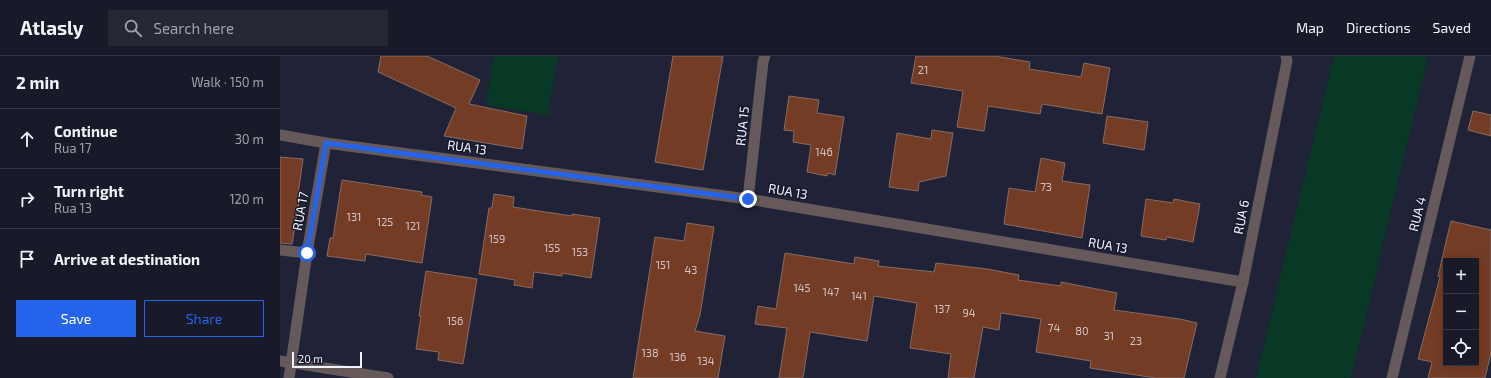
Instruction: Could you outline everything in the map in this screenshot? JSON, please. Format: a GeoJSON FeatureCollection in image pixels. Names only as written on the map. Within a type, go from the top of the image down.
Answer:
{"type":"FeatureCollection","features":[{"type":"Feature","properties":{"kind":"street","name":"RUA 15"},"geometry":{"type":"LineString","coordinates":[[748,199],[763,62],[765,56]]}},
{"type":"Feature","properties":{"kind":"street","name":"RUA 4"},"geometry":{"type":"LineString","coordinates":[[1392,378],[1470,56]]}},
{"type":"Feature","properties":{"kind":"street","name":"RUA 6"},"geometry":{"type":"LineString","coordinates":[[1220,378],[1243,282],[1286,58]]}},
{"type":"Feature","properties":{"kind":"street","name":"RUA 13"},"geometry":{"type":"LineString","coordinates":[[280,135],[326,143],[748,199],[1243,282]]}},
{"type":"Feature","properties":{"kind":"street","name":"RUA 17"},"geometry":{"type":"LineString","coordinates":[[289,378],[307,253],[326,143]]}},
{"type":"Feature","properties":{"kind":"street"},"geometry":{"type":"LineString","coordinates":[[280,250],[307,253]]}},
{"type":"Feature","properties":{"kind":"street"},"geometry":{"type":"LineString","coordinates":[[280,361],[388,378]]}},
{"type":"Feature","properties":{"kind":"green space"},"geometry":{"type":"Polygon","coordinates":[[[494,56],[558,56],[548,115],[486,105],[494,56]]]}},
{"type":"Feature","properties":{"kind":"green space"},"geometry":{"type":"Polygon","coordinates":[[[1334,56],[1428,56],[1351,378],[1256,378],[1334,56]]]}},
{"type":"Feature","properties":{"kind":"building"},"geometry":{"type":"Polygon","coordinates":[[[381,56],[427,56],[480,80],[469,104],[527,116],[522,149],[444,136],[456,108],[378,72],[381,56]]]}},
{"type":"Feature","properties":{"kind":"building"},"geometry":{"type":"Polygon","coordinates":[[[673,56],[723,56],[703,170],[655,162],[673,56]]]}},
{"type":"Feature","properties":{"kind":"building"},"geometry":{"type":"Polygon","coordinates":[[[916,56],[994,56],[1030,62],[1029,69],[1081,77],[1084,63],[1110,68],[1102,114],[1042,104],[1040,114],[988,106],[984,131],[957,127],[963,91],[911,83],[916,56]]]}},
{"type":"Feature","properties":{"kind":"building"},"geometry":{"type":"Polygon","coordinates":[[[789,96],[819,100],[817,113],[844,117],[835,175],[828,173],[827,176],[807,172],[811,145],[793,142],[794,131],[784,130],[789,96]]]}},
{"type":"Feature","properties":{"kind":"building"},"geometry":{"type":"Polygon","coordinates":[[[1473,111],[1491,115],[1491,136],[1468,130],[1473,111]]]}},
{"type":"Feature","properties":{"kind":"building"},"geometry":{"type":"Polygon","coordinates":[[[1107,116],[1148,122],[1144,150],[1103,143],[1107,116]]]}},
{"type":"Feature","properties":{"kind":"building"},"geometry":{"type":"Polygon","coordinates":[[[932,130],[953,133],[946,176],[919,182],[918,191],[889,187],[897,133],[931,139],[932,130]]]}},
{"type":"Feature","properties":{"kind":"building"},"geometry":{"type":"Polygon","coordinates":[[[280,157],[303,159],[297,201],[299,202],[292,244],[280,243],[280,157]]]}},
{"type":"Feature","properties":{"kind":"building"},"geometry":{"type":"Polygon","coordinates":[[[1041,158],[1065,163],[1062,181],[1090,185],[1082,238],[1004,224],[1009,188],[1035,192],[1041,158]]]}},
{"type":"Feature","properties":{"kind":"building"},"geometry":{"type":"Polygon","coordinates":[[[342,180],[422,192],[421,195],[432,197],[422,263],[366,254],[365,261],[327,256],[330,238],[333,238],[342,180]]]}},
{"type":"Feature","properties":{"kind":"building"},"geometry":{"type":"Polygon","coordinates":[[[494,194],[514,197],[513,207],[572,216],[572,214],[600,218],[591,278],[562,273],[562,276],[534,272],[532,288],[514,285],[515,280],[479,274],[489,208],[492,208],[494,194]]]}},
{"type":"Feature","properties":{"kind":"building"},"geometry":{"type":"Polygon","coordinates":[[[1146,199],[1173,203],[1174,199],[1200,204],[1193,242],[1167,237],[1166,240],[1141,236],[1146,199]]]}},
{"type":"Feature","properties":{"kind":"building"},"geometry":{"type":"Polygon","coordinates":[[[1451,221],[1491,230],[1491,353],[1485,378],[1428,378],[1432,362],[1418,359],[1440,277],[1438,276],[1451,221]]]}},
{"type":"Feature","properties":{"kind":"building"},"geometry":{"type":"Polygon","coordinates":[[[687,223],[714,227],[700,315],[695,331],[725,336],[718,378],[633,378],[655,237],[684,241],[687,223]]]}},
{"type":"Feature","properties":{"kind":"building"},"geometry":{"type":"Polygon","coordinates":[[[785,253],[854,264],[855,257],[879,261],[878,266],[934,272],[936,263],[987,269],[1019,275],[1018,280],[1061,286],[1061,282],[1117,293],[1114,310],[1180,319],[1197,323],[1184,378],[1156,378],[1090,368],[1091,361],[1036,352],[1041,319],[1001,313],[999,330],[983,327],[974,378],[948,378],[951,354],[910,348],[917,303],[874,296],[867,341],[810,332],[803,378],[779,378],[787,328],[755,324],[758,306],[776,309],[785,253]]]}},
{"type":"Feature","properties":{"kind":"building"},"geometry":{"type":"Polygon","coordinates":[[[426,271],[477,279],[463,364],[438,360],[439,352],[416,349],[421,316],[419,316],[426,271]]]}},
{"type":"Feature","properties":{"kind":"route"},"geometry":{"type":"LineString","coordinates":[[307,253],[326,143],[748,199]]}}]}
